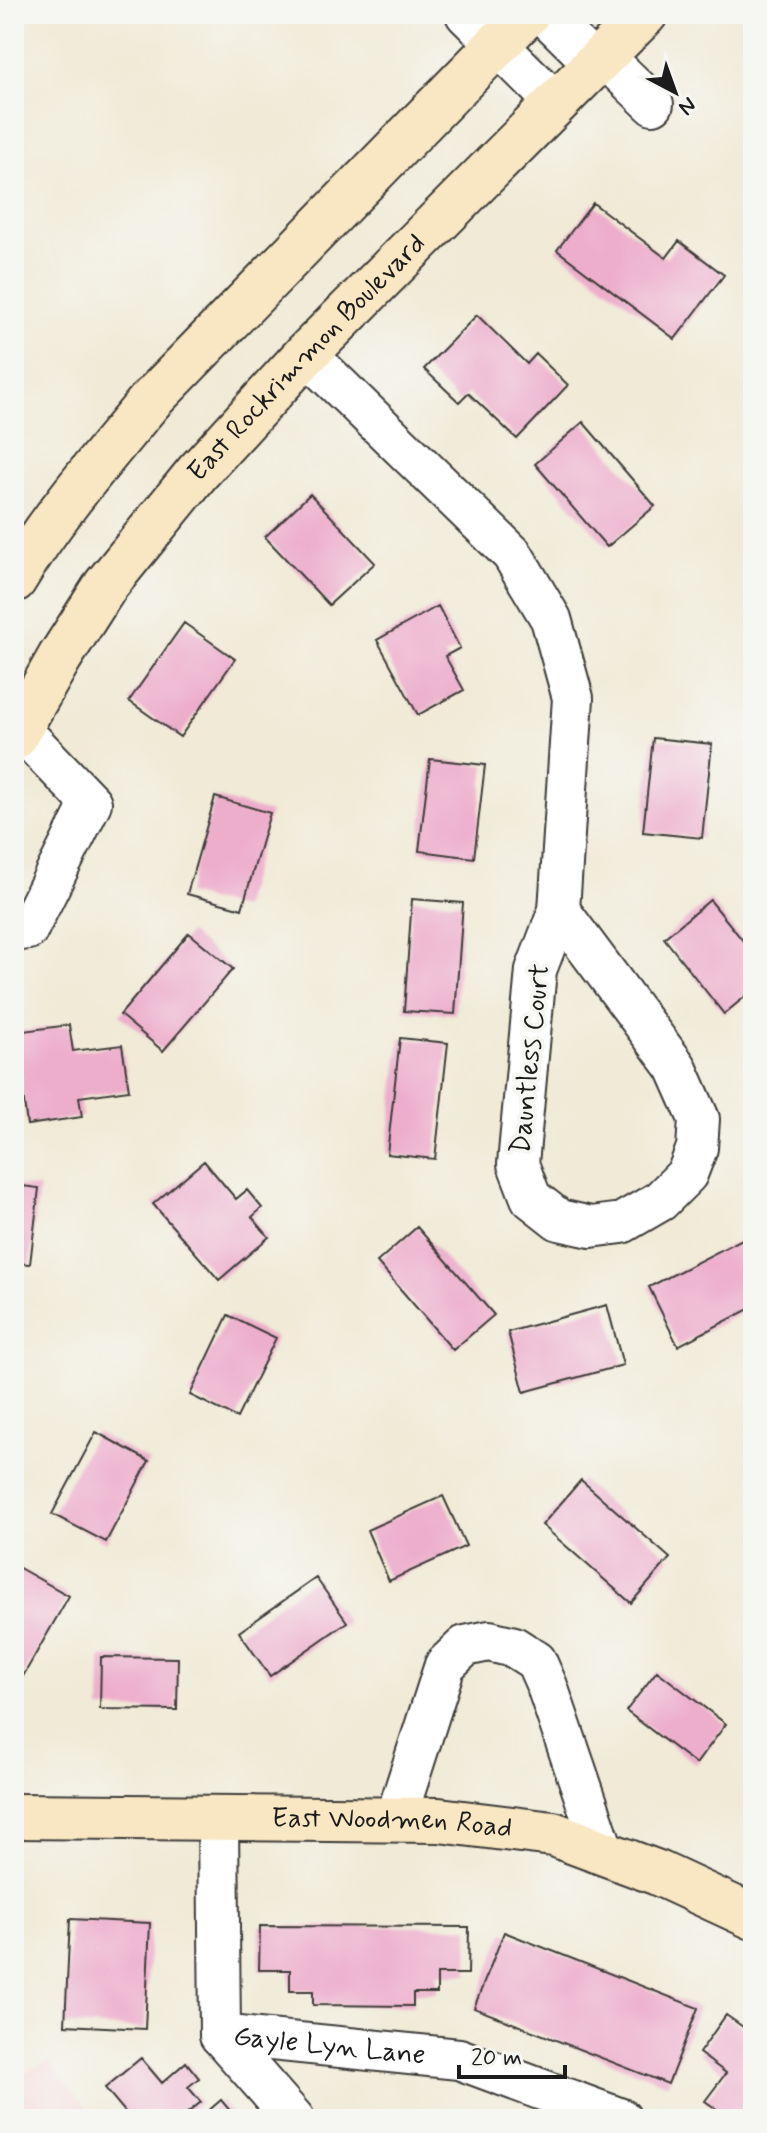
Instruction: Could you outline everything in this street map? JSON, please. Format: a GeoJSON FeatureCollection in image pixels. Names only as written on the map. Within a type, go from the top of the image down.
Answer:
{"type":"FeatureCollection","features":[{"type":"Feature","properties":{"kind":"main road"},"geometry":{"type":"LineString","coordinates":[[14,580],[92,470],[149,402],[481,29],[527,14]]}},
{"type":"Feature","properties":{"kind":"main road","name":"East Rockrimmon Boulevard"},"geometry":{"type":"LineString","coordinates":[[16,733],[106,585],[197,473],[306,354],[645,14]]}},
{"type":"Feature","properties":{"kind":"main road","name":"East Woodmen Road"},"geometry":{"type":"LineString","coordinates":[[19,1820],[439,1820],[553,1834],[658,1873],[753,1917]]}},
{"type":"Feature","properties":{"kind":"street"},"geometry":{"type":"LineString","coordinates":[[544,14],[653,104]]}},
{"type":"Feature","properties":{"kind":"street"},"geometry":{"type":"LineString","coordinates":[[481,29],[556,103]]}},
{"type":"Feature","properties":{"kind":"street","name":"Dauntless Court"},"geometry":{"type":"LineString","coordinates":[[306,354],[512,554],[551,619],[573,698],[559,910],[536,970],[518,1164],[531,1198],[559,1220],[591,1227],[622,1223],[660,1201],[687,1174],[697,1148],[699,1119],[676,1067],[559,910]]}},
{"type":"Feature","properties":{"kind":"street"},"geometry":{"type":"LineString","coordinates":[[14,931],[28,929],[91,803],[16,733]]}},
{"type":"Feature","properties":{"kind":"street"},"geometry":{"type":"LineString","coordinates":[[395,1821],[445,1665],[465,1646],[489,1641],[514,1647],[536,1661],[604,1853]]}},
{"type":"Feature","properties":{"kind":"street","name":"Gayle Lyn Lane"},"geometry":{"type":"LineString","coordinates":[[218,1820],[220,2035],[294,2119]]}},
{"type":"Feature","properties":{"kind":"street","name":"Gayle Lyn Lane"},"geometry":{"type":"LineString","coordinates":[[220,2035],[459,2059],[621,2119]]}},
{"type":"Feature","properties":{"kind":"shaded area"},"geometry":{"type":"Polygon","coordinates":[[[48,2061],[96,2119],[14,2119],[14,2078],[48,2061]]]}},
{"type":"Feature","properties":{"kind":"building"},"geometry":{"type":"Polygon","coordinates":[[[593,203],[666,258],[679,241],[724,275],[675,339],[557,250],[593,203]]]}},
{"type":"Feature","properties":{"kind":"building"},"geometry":{"type":"Polygon","coordinates":[[[477,315],[527,364],[536,354],[568,385],[517,439],[468,393],[459,402],[424,369],[477,315]]]}},
{"type":"Feature","properties":{"kind":"building"},"geometry":{"type":"Polygon","coordinates":[[[583,422],[655,506],[607,547],[535,464],[583,422]]]}},
{"type":"Feature","properties":{"kind":"building"},"geometry":{"type":"Polygon","coordinates":[[[310,494],[375,563],[329,605],[265,537],[310,494]]]}},
{"type":"Feature","properties":{"kind":"building"},"geometry":{"type":"Polygon","coordinates":[[[438,606],[460,648],[445,656],[464,690],[418,715],[377,640],[438,606]]]}},
{"type":"Feature","properties":{"kind":"building"},"geometry":{"type":"Polygon","coordinates":[[[184,623],[235,659],[180,737],[129,701],[184,623]]]}},
{"type":"Feature","properties":{"kind":"building"},"geometry":{"type":"Polygon","coordinates":[[[653,738],[712,744],[702,838],[643,832],[653,738]]]}},
{"type":"Feature","properties":{"kind":"building"},"geometry":{"type":"Polygon","coordinates":[[[430,759],[485,765],[474,858],[419,851],[430,759]]]}},
{"type":"Feature","properties":{"kind":"building"},"geometry":{"type":"Polygon","coordinates":[[[215,797],[270,813],[242,909],[187,894],[215,797]]]}},
{"type":"Feature","properties":{"kind":"building"},"geometry":{"type":"Polygon","coordinates":[[[412,899],[463,903],[455,1014],[404,1011],[412,899]]]}},
{"type":"Feature","properties":{"kind":"building"},"geometry":{"type":"Polygon","coordinates":[[[710,900],[753,953],[753,990],[724,1014],[664,938],[710,900]]]}},
{"type":"Feature","properties":{"kind":"building"},"geometry":{"type":"Polygon","coordinates":[[[189,933],[233,969],[163,1051],[120,1015],[189,933]]]}},
{"type":"Feature","properties":{"kind":"building"},"geometry":{"type":"Polygon","coordinates":[[[69,1025],[73,1051],[122,1045],[129,1090],[79,1097],[82,1117],[27,1125],[15,1032],[69,1025]]]}},
{"type":"Feature","properties":{"kind":"building"},"geometry":{"type":"Polygon","coordinates":[[[400,1038],[448,1043],[435,1159],[387,1154],[400,1038]]]}},
{"type":"Feature","properties":{"kind":"building"},"geometry":{"type":"Polygon","coordinates":[[[204,1161],[236,1199],[247,1190],[262,1208],[252,1217],[269,1237],[219,1280],[153,1204],[204,1161]]]}},
{"type":"Feature","properties":{"kind":"building"},"geometry":{"type":"Polygon","coordinates":[[[14,1185],[39,1188],[30,1264],[14,1263],[14,1185]]]}},
{"type":"Feature","properties":{"kind":"building"},"geometry":{"type":"Polygon","coordinates":[[[417,1227],[494,1315],[453,1350],[377,1262],[417,1227]]]}},
{"type":"Feature","properties":{"kind":"building"},"geometry":{"type":"Polygon","coordinates":[[[748,1236],[753,1247],[753,1307],[678,1346],[649,1287],[748,1236]]]}},
{"type":"Feature","properties":{"kind":"building"},"geometry":{"type":"Polygon","coordinates":[[[607,1305],[623,1365],[524,1392],[508,1332],[607,1305]]]}},
{"type":"Feature","properties":{"kind":"building"},"geometry":{"type":"Polygon","coordinates":[[[228,1315],[276,1338],[237,1418],[190,1395],[228,1315]]]}},
{"type":"Feature","properties":{"kind":"building"},"geometry":{"type":"Polygon","coordinates":[[[96,1432],[149,1461],[106,1542],[52,1514],[96,1432]]]}},
{"type":"Feature","properties":{"kind":"building"},"geometry":{"type":"Polygon","coordinates":[[[581,1480],[670,1558],[631,1603],[542,1525],[581,1480]]]}},
{"type":"Feature","properties":{"kind":"building"},"geometry":{"type":"Polygon","coordinates":[[[443,1496],[466,1546],[389,1581],[367,1530],[443,1496]]]}},
{"type":"Feature","properties":{"kind":"building"},"geometry":{"type":"Polygon","coordinates":[[[14,1565],[69,1596],[22,1678],[14,1674],[14,1565]]]}},
{"type":"Feature","properties":{"kind":"building"},"geometry":{"type":"Polygon","coordinates":[[[316,1578],[347,1622],[270,1676],[239,1632],[316,1578]]]}},
{"type":"Feature","properties":{"kind":"building"},"geometry":{"type":"Polygon","coordinates":[[[101,1657],[178,1658],[177,1710],[100,1709],[101,1657]]]}},
{"type":"Feature","properties":{"kind":"building"},"geometry":{"type":"Polygon","coordinates":[[[657,1671],[726,1724],[696,1764],[626,1711],[657,1671]]]}},
{"type":"Feature","properties":{"kind":"building"},"geometry":{"type":"Polygon","coordinates":[[[70,1919],[150,1923],[145,2029],[65,2025],[70,1919]]]}},
{"type":"Feature","properties":{"kind":"building"},"geometry":{"type":"Polygon","coordinates":[[[260,1926],[469,1927],[468,1974],[437,1974],[437,1993],[413,1993],[413,2006],[313,2005],[313,1991],[290,1991],[290,1970],[259,1970],[260,1926]]]}},
{"type":"Feature","properties":{"kind":"building"},"geometry":{"type":"Polygon","coordinates":[[[504,1932],[698,2008],[668,2084],[474,2008],[504,1932]]]}},
{"type":"Feature","properties":{"kind":"building"},"geometry":{"type":"Polygon","coordinates":[[[726,2015],[753,2034],[753,2119],[731,2119],[705,2101],[726,2073],[699,2053],[726,2015]]]}},
{"type":"Feature","properties":{"kind":"building"},"geometry":{"type":"Polygon","coordinates":[[[141,2058],[162,2083],[186,2062],[199,2078],[188,2087],[201,2102],[185,2115],[188,2119],[131,2119],[105,2088],[141,2058]]]}},
{"type":"Feature","properties":{"kind":"building"},"geometry":{"type":"Polygon","coordinates":[[[221,2100],[237,2119],[199,2119],[221,2100]]]}}]}
